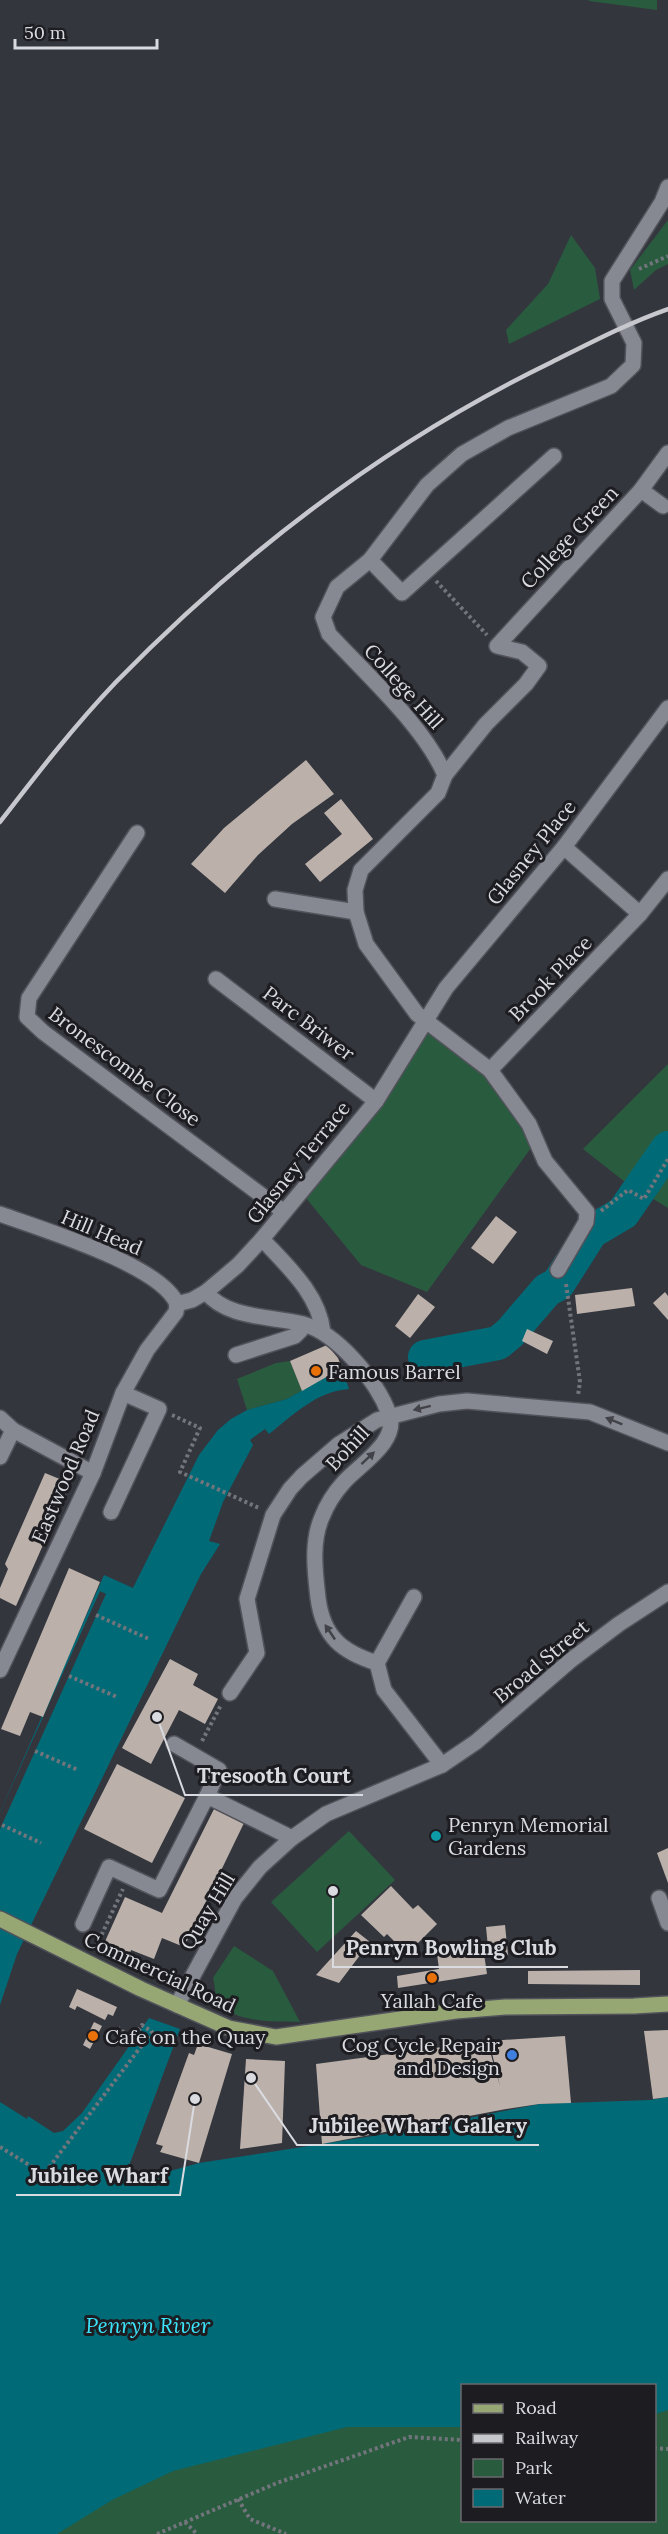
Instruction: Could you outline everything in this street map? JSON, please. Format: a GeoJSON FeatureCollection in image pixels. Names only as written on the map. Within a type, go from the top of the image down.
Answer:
{"type":"FeatureCollection","features":[{"type":"Feature","properties":{"kind":"main road","name":"Commercial Road"},"geometry":{"type":"LineString","coordinates":[[0,1919],[229,2028],[276,2037],[505,2007],[668,2004]]}},
{"type":"Feature","properties":{"kind":"street","name":"College Hill"},"geometry":{"type":"LineString","coordinates":[[445,775],[437,756],[422,735],[329,634],[323,618],[337,587],[370,560],[427,485],[462,454],[508,428],[611,386],[633,365],[634,343],[612,299],[612,282],[662,202],[668,187]]}},
{"type":"Feature","properties":{"kind":"street","name":"College Green"},"geometry":{"type":"LineString","coordinates":[[497,646],[641,490],[668,453]]}},
{"type":"Feature","properties":{"kind":"street"},"geometry":{"type":"LineString","coordinates":[[370,560],[402,593],[554,456]]}},
{"type":"Feature","properties":{"kind":"street"},"geometry":{"type":"LineString","coordinates":[[641,490],[663,506]]}},
{"type":"Feature","properties":{"kind":"street"},"geometry":{"type":"LineString","coordinates":[[497,646],[522,652],[539,666],[526,684],[486,724],[445,775],[438,793],[361,870],[355,890],[356,912],[366,944],[417,1014],[490,1070],[529,1125],[545,1161],[587,1212],[586,1222],[562,1277]]}},
{"type":"Feature","properties":{"kind":"street","name":"Glasney Place"},"geometry":{"type":"LineString","coordinates":[[425,1021],[446,988],[564,847],[668,708]]}},
{"type":"Feature","properties":{"kind":"street","name":"Bronescombe Close"},"geometry":{"type":"LineString","coordinates":[[137,833],[29,998],[27,1017],[43,1032],[284,1212]]}},
{"type":"Feature","properties":{"kind":"street"},"geometry":{"type":"LineString","coordinates":[[564,847],[640,914]]}},
{"type":"Feature","properties":{"kind":"street","name":"Brook Place"},"geometry":{"type":"LineString","coordinates":[[490,1070],[640,914],[668,879]]}},
{"type":"Feature","properties":{"kind":"street"},"geometry":{"type":"LineString","coordinates":[[275,899],[356,912]]}},
{"type":"Feature","properties":{"kind":"street","name":"Parc Briwer"},"geometry":{"type":"LineString","coordinates":[[216,979],[376,1101]]}},
{"type":"Feature","properties":{"kind":"street","name":"Glasney Terrace"},"geometry":{"type":"LineString","coordinates":[[177,1304],[192,1300],[206,1292],[238,1265],[262,1239],[376,1101],[425,1021]]}},
{"type":"Feature","properties":{"kind":"street","name":"Hill Head"},"geometry":{"type":"LineString","coordinates":[[0,1214],[130,1265],[166,1288],[177,1304]]}},
{"type":"Feature","properties":{"kind":"street"},"geometry":{"type":"LineString","coordinates":[[262,1239],[289,1267],[307,1292],[321,1316],[322,1332]]}},
{"type":"Feature","properties":{"kind":"street"},"geometry":{"type":"LineString","coordinates":[[206,1292],[216,1303],[235,1310],[303,1324],[322,1332],[355,1362],[380,1396],[390,1416],[460,1401],[590,1412],[668,1443]]}},
{"type":"Feature","properties":{"kind":"street","name":"Eastwood Road"},"geometry":{"type":"LineString","coordinates":[[0,1670],[93,1473],[123,1393],[147,1350],[176,1312],[177,1304]]}},
{"type":"Feature","properties":{"kind":"street"},"geometry":{"type":"LineString","coordinates":[[236,1355],[295,1336],[303,1324]]}},
{"type":"Feature","properties":{"kind":"street"},"geometry":{"type":"LineString","coordinates":[[111,1512],[159,1409],[123,1393]]}},
{"type":"Feature","properties":{"kind":"street","name":"Bohill"},"geometry":{"type":"LineString","coordinates":[[230,1693],[257,1653],[247,1599],[273,1515],[290,1489],[302,1476],[355,1433],[390,1416],[389,1431],[382,1445],[344,1482],[327,1506],[321,1519],[315,1546],[314,1570],[324,1623],[340,1645],[359,1657],[377,1663]]}},
{"type":"Feature","properties":{"kind":"street"},"geometry":{"type":"LineString","coordinates":[[0,1418],[13,1430],[93,1473]]}},
{"type":"Feature","properties":{"kind":"street"},"geometry":{"type":"LineString","coordinates":[[0,1457],[13,1430]]}},
{"type":"Feature","properties":{"kind":"street","name":"Broad Street"},"geometry":{"type":"LineString","coordinates":[[442,1765],[476,1742],[571,1660],[619,1623],[668,1592]]}},
{"type":"Feature","properties":{"kind":"street"},"geometry":{"type":"LineString","coordinates":[[414,1597],[377,1663],[384,1690],[442,1765]]}},
{"type":"Feature","properties":{"kind":"street"},"geometry":{"type":"LineString","coordinates":[[83,1924],[109,1867],[159,1890],[207,1796],[219,1770],[174,1744]]}},
{"type":"Feature","properties":{"kind":"street","name":"Quay Hill"},"geometry":{"type":"LineString","coordinates":[[177,2005],[235,1898],[260,1867],[291,1838],[326,1814],[442,1765]]}},
{"type":"Feature","properties":{"kind":"street"},"geometry":{"type":"LineString","coordinates":[[207,1796],[291,1838]]}},
{"type":"Feature","properties":{"kind":"street"},"geometry":{"type":"LineString","coordinates":[[659,1898],[668,1923]]}},
{"type":"Feature","properties":{"kind":"path"},"geometry":{"type":"LineString","coordinates":[[427,572],[497,646]]}},
{"type":"Feature","properties":{"kind":"path"},"geometry":{"type":"LineString","coordinates":[[586,1222],[628,1190],[644,1199],[668,1160]]}},
{"type":"Feature","properties":{"kind":"path"},"geometry":{"type":"LineString","coordinates":[[562,1277],[580,1382],[576,1411]]}},
{"type":"Feature","properties":{"kind":"path"},"geometry":{"type":"LineString","coordinates":[[159,1409],[200,1428],[180,1472],[273,1515]]}},
{"type":"Feature","properties":{"kind":"path"},"geometry":{"type":"LineString","coordinates":[[96,1615],[149,1639]]}},
{"type":"Feature","properties":{"kind":"path"},"geometry":{"type":"LineString","coordinates":[[69,1676],[117,1697]]}},
{"type":"Feature","properties":{"kind":"path"},"geometry":{"type":"LineString","coordinates":[[194,1756],[219,1707],[230,1693]]}},
{"type":"Feature","properties":{"kind":"path"},"geometry":{"type":"LineString","coordinates":[[35,1751],[78,1770]]}},
{"type":"Feature","properties":{"kind":"path"},"geometry":{"type":"LineString","coordinates":[[2,1826],[41,1843]]}},
{"type":"Feature","properties":{"kind":"path"},"geometry":{"type":"LineString","coordinates":[[89,1962],[129,1876]]}},
{"type":"Feature","properties":{"kind":"path"},"geometry":{"type":"LineString","coordinates":[[0,2147],[44,2174],[152,2032],[142,2025],[132,2039],[118,2028]]}},
{"type":"Feature","properties":{"kind":"path"},"geometry":{"type":"LineString","coordinates":[[157,2534],[277,2483],[409,2437],[461,2440]]}},
{"type":"Feature","properties":{"kind":"path"},"geometry":{"type":"LineString","coordinates":[[238,2499],[250,2519],[286,2534]]}},
{"type":"Feature","properties":{"kind":"path"},"geometry":{"type":"LineString","coordinates":[[185,2522],[197,2534]]}},
{"type":"Feature","properties":{"kind":"green space"},"geometry":{"type":"Polygon","coordinates":[[[589,0],[657,0],[657,10],[589,1],[589,0]]]}},
{"type":"Feature","properties":{"kind":"green space"},"geometry":{"type":"Polygon","coordinates":[[[668,220],[668,264],[656,270],[634,290],[630,270],[668,220]]]}},
{"type":"Feature","properties":{"kind":"green space"},"geometry":{"type":"Polygon","coordinates":[[[571,235],[595,268],[600,299],[509,344],[506,330],[548,284],[571,235]]]}},
{"type":"Feature","properties":{"kind":"green space"},"geometry":{"type":"Polygon","coordinates":[[[425,1021],[490,1070],[536,1141],[427,1292],[361,1265],[301,1192],[425,1021]]]}},
{"type":"Feature","properties":{"kind":"green space"},"geometry":{"type":"Polygon","coordinates":[[[668,1064],[668,1208],[625,1182],[583,1149],[668,1064]]]}},
{"type":"Feature","properties":{"kind":"green space"},"geometry":{"type":"Polygon","coordinates":[[[290,1361],[302,1391],[287,1399],[247,1410],[237,1379],[276,1363],[290,1361]]]}},
{"type":"Feature","properties":{"kind":"green space"},"geometry":{"type":"Polygon","coordinates":[[[349,1831],[395,1880],[317,1952],[271,1902],[349,1831]]]}},
{"type":"Feature","properties":{"kind":"green space"},"geometry":{"type":"Polygon","coordinates":[[[234,1946],[273,1971],[300,2022],[267,2021],[244,2017],[234,2014],[218,2001],[213,1978],[234,1946]]]}},
{"type":"Feature","properties":{"kind":"green space","name":"Penryn River"},"geometry":{"type":"Polygon","coordinates":[[[668,2151],[668,2534],[0,2534],[0,2214],[668,2151]]]}},
{"type":"Feature","properties":{"kind":"water"},"geometry":{"type":"Polygon","coordinates":[[[342,1368],[349,1389],[326,1394],[316,1399],[269,1434],[265,1429],[250,1440],[253,1445],[223,1502],[209,1541],[220,1544],[201,1574],[17,1954],[0,2005],[0,1812],[104,1575],[133,1588],[199,1455],[218,1430],[247,1410],[287,1399],[342,1368]]]}},
{"type":"Feature","properties":{"kind":"water","name":"Penryn River"},"geometry":{"type":"Polygon","coordinates":[[[149,2018],[180,2029],[130,2163],[130,2171],[148,2177],[199,2163],[399,2132],[539,2104],[650,2100],[668,2097],[668,2410],[656,2414],[656,2384],[461,2384],[461,2427],[347,2427],[173,2471],[112,2500],[57,2534],[0,2534],[0,2102],[54,2133],[63,2131],[82,2113],[149,2018]]]}},
{"type":"Feature","properties":{"kind":"pier"},"geometry":{"type":"Polygon","coordinates":[[[100,1591],[106,1594],[0,1829],[0,1812],[100,1591]]]}},
{"type":"Feature","properties":{"kind":"building"},"geometry":{"type":"Polygon","coordinates":[[[306,760],[334,794],[292,824],[258,855],[225,893],[191,864],[224,828],[306,760]]]}},
{"type":"Feature","properties":{"kind":"building"},"geometry":{"type":"Polygon","coordinates":[[[341,799],[373,839],[320,882],[305,864],[342,834],[324,813],[341,799]]]}},
{"type":"Feature","properties":{"kind":"building"},"geometry":{"type":"Polygon","coordinates":[[[496,1216],[517,1232],[493,1264],[471,1248],[496,1216]]]}},
{"type":"Feature","properties":{"kind":"building"},"geometry":{"type":"Polygon","coordinates":[[[632,1288],[635,1306],[577,1314],[575,1295],[632,1288]]]}},
{"type":"Feature","properties":{"kind":"building"},"geometry":{"type":"Polygon","coordinates":[[[665,1292],[668,1296],[668,1320],[653,1303],[665,1292]]]}},
{"type":"Feature","properties":{"kind":"building"},"geometry":{"type":"Polygon","coordinates":[[[418,1294],[435,1307],[410,1338],[395,1326],[418,1294]]]}},
{"type":"Feature","properties":{"kind":"building"},"geometry":{"type":"Polygon","coordinates":[[[527,1329],[553,1341],[547,1354],[522,1341],[527,1329]]]}},
{"type":"Feature","properties":{"kind":"building","name":"Famous Barrel"},"geometry":{"type":"Polygon","coordinates":[[[327,1345],[338,1358],[342,1368],[302,1391],[290,1361],[327,1345]]]}},
{"type":"Feature","properties":{"kind":"building"},"geometry":{"type":"Polygon","coordinates":[[[45,1473],[67,1482],[66,1493],[16,1606],[0,1598],[0,1588],[8,1569],[5,1564],[45,1473]]]}},
{"type":"Feature","properties":{"kind":"building"},"geometry":{"type":"Polygon","coordinates":[[[69,1568],[100,1582],[43,1717],[30,1712],[20,1736],[1,1729],[69,1568]]]}},
{"type":"Feature","properties":{"kind":"building"},"geometry":{"type":"Polygon","coordinates":[[[170,1659],[198,1674],[193,1685],[218,1699],[205,1724],[179,1710],[151,1764],[122,1748],[170,1659]]]}},
{"type":"Feature","properties":{"kind":"building"},"geometry":{"type":"Polygon","coordinates":[[[117,1764],[185,1798],[152,1863],[84,1829],[117,1764]]]}},
{"type":"Feature","properties":{"kind":"building"},"geometry":{"type":"Polygon","coordinates":[[[214,1809],[244,1823],[184,1947],[162,1938],[154,1959],[131,1950],[129,1957],[103,1946],[125,1897],[162,1913],[214,1809]]]}},
{"type":"Feature","properties":{"kind":"building"},"geometry":{"type":"Polygon","coordinates":[[[668,1848],[668,1883],[657,1853],[668,1848]]]}},
{"type":"Feature","properties":{"kind":"building"},"geometry":{"type":"Polygon","coordinates":[[[391,1886],[413,1909],[418,1905],[437,1924],[407,1954],[387,1934],[384,1937],[361,1915],[391,1886]]]}},
{"type":"Feature","properties":{"kind":"building"},"geometry":{"type":"Polygon","coordinates":[[[505,1925],[508,1955],[489,1957],[486,1927],[505,1925]]]}},
{"type":"Feature","properties":{"kind":"building"},"geometry":{"type":"Polygon","coordinates":[[[356,1931],[370,1942],[339,1983],[316,1975],[356,1931]]]}},
{"type":"Feature","properties":{"kind":"building"},"geometry":{"type":"Polygon","coordinates":[[[483,1947],[487,1974],[398,1988],[397,1976],[439,1969],[437,1954],[483,1947]]]}},
{"type":"Feature","properties":{"kind":"building"},"geometry":{"type":"Polygon","coordinates":[[[640,1970],[640,1985],[528,1984],[528,1971],[640,1970]]]}},
{"type":"Feature","properties":{"kind":"building"},"geometry":{"type":"Polygon","coordinates":[[[77,1989],[117,2007],[113,2016],[108,2014],[105,2020],[77,2006],[75,2010],[69,2007],[77,1989]]]}},
{"type":"Feature","properties":{"kind":"building"},"geometry":{"type":"Polygon","coordinates":[[[94,2022],[102,2026],[90,2049],[83,2045],[94,2022]]]}},
{"type":"Feature","properties":{"kind":"building"},"geometry":{"type":"Polygon","coordinates":[[[668,2030],[668,2097],[653,2099],[644,2031],[668,2030]]]}},
{"type":"Feature","properties":{"kind":"building"},"geometry":{"type":"Polygon","coordinates":[[[565,2036],[571,2103],[539,2104],[506,2109],[322,2144],[316,2064],[487,2041],[500,2086],[489,2041],[565,2036]]]}},
{"type":"Feature","properties":{"kind":"building"},"geometry":{"type":"Polygon","coordinates":[[[198,2044],[232,2054],[199,2163],[160,2152],[163,2146],[156,2144],[189,2053],[194,2055],[198,2044]]]}},
{"type":"Feature","properties":{"kind":"building"},"geometry":{"type":"Polygon","coordinates":[[[246,2059],[285,2061],[282,2143],[240,2149],[246,2059]]]}},
{"type":"Feature","properties":{"kind":"waterway"},"geometry":{"type":"LineString","coordinates":[[425,1357],[498,1343],[510,1333],[547,1290],[558,1284],[591,1232],[623,1213],[668,1148]]}},
{"type":"Feature","properties":{"kind":"railway"},"geometry":{"type":"LineString","coordinates":[[0,822],[42,768],[116,682],[215,588],[320,503],[433,427],[492,393],[609,334],[668,309]]}},
{"type":"Feature","properties":{"kind":"place","name":"Famous Barrel"},"geometry":{"type":"Point","coordinates":[316,1371]}},
{"type":"Feature","properties":{"kind":"place","name":"Tresooth Court"},"geometry":{"type":"Point","coordinates":[157,1717]}},
{"type":"Feature","properties":{"kind":"place","name":"Penryn Memorial Gardens"},"geometry":{"type":"Point","coordinates":[436,1836]}},
{"type":"Feature","properties":{"kind":"place","name":"Penryn Bowling Club"},"geometry":{"type":"Point","coordinates":[333,1891]}},
{"type":"Feature","properties":{"kind":"place","name":"Yallah Cafe"},"geometry":{"type":"Point","coordinates":[432,1978]}},
{"type":"Feature","properties":{"kind":"place","name":"Cafe on the Quay"},"geometry":{"type":"Point","coordinates":[93,2036]}},
{"type":"Feature","properties":{"kind":"place","name":"Cog Cycle Repair and Design"},"geometry":{"type":"Point","coordinates":[512,2055]}},
{"type":"Feature","properties":{"kind":"place","name":"Jubilee Wharf Gallery"},"geometry":{"type":"Point","coordinates":[251,2078]}},
{"type":"Feature","properties":{"kind":"place","name":"Jubilee Wharf"},"geometry":{"type":"Point","coordinates":[195,2099]}}]}
